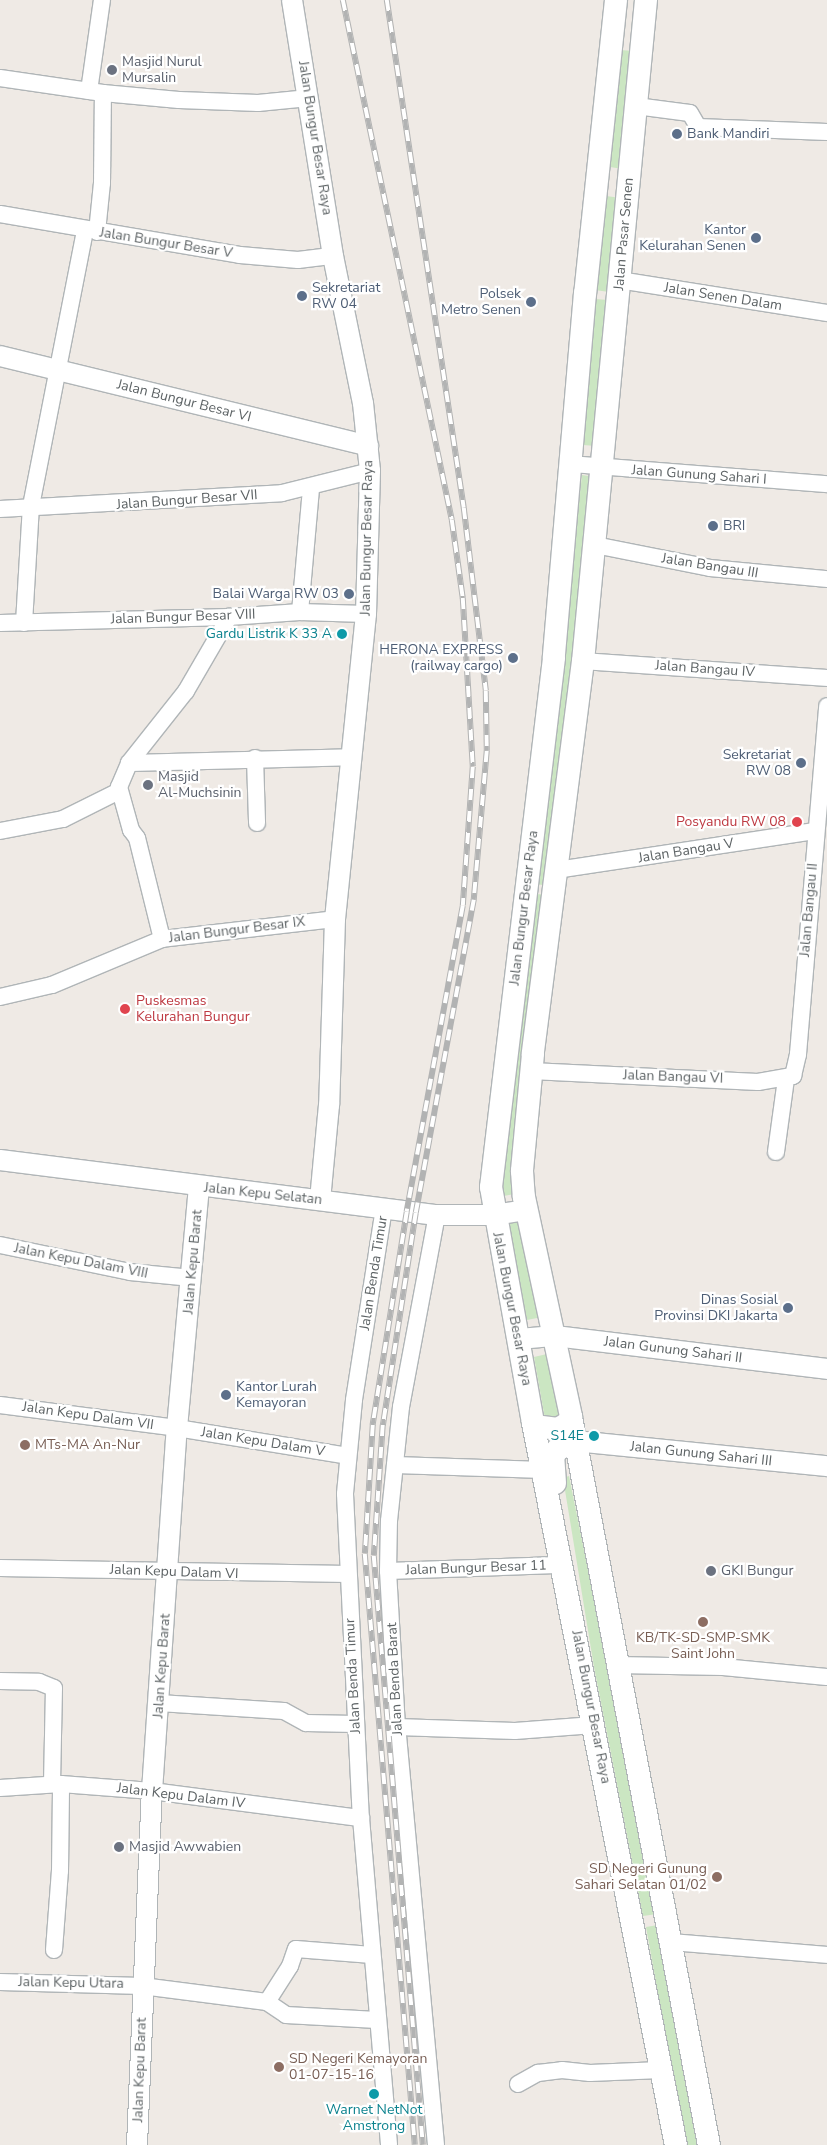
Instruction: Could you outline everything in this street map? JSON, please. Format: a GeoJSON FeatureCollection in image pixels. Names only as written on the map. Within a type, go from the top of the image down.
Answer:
{"type":"FeatureCollection","features":[{"type":"Feature","properties":{"kind":"main road"},"geometry":{"type":"LineString","coordinates":[[571,464],[596,181],[616,0]]}},
{"type":"Feature","properties":{"kind":"main road","name":"Jalan Pasar Senen"},"geometry":{"type":"LineString","coordinates":[[602,468],[646,0]]}},
{"type":"Feature","properties":{"kind":"main road"},"geometry":{"type":"LineString","coordinates":[[596,181],[628,184]]}},
{"type":"Feature","properties":{"kind":"main road","name":"Jalan Bungur Besar Raya"},"geometry":{"type":"LineString","coordinates":[[571,464],[554,658],[492,1166],[494,1215],[676,2145]]}},
{"type":"Feature","properties":{"kind":"main road","name":"Jalan Bungur Besar Raya"},"geometry":{"type":"LineString","coordinates":[[602,468],[583,661],[531,1071],[522,1170],[527,1210],[555,1336],[709,2145]]}},
{"type":"Feature","properties":{"kind":"main road"},"geometry":{"type":"LineString","coordinates":[[534,1426],[573,1432]]}},
{"type":"Feature","properties":{"kind":"main road"},"geometry":{"type":"LineString","coordinates":[[541,1460],[558,1435],[573,1432]]}},
{"type":"Feature","properties":{"kind":"main road"},"geometry":{"type":"LineString","coordinates":[[551,1507],[555,1483],[553,1458],[573,1432]]}},
{"type":"Feature","properties":{"kind":"street"},"geometry":{"type":"LineString","coordinates":[[24,623],[31,506],[57,370],[102,183],[96,92],[102,0]]}},
{"type":"Feature","properties":{"kind":"street","name":"Jalan Bungur Besar Raya"},"geometry":{"type":"LineString","coordinates":[[292,0],[333,256],[363,403],[370,471],[366,614],[335,919],[330,1105],[320,1200]]}},
{"type":"Feature","properties":{"kind":"street"},"geometry":{"type":"LineString","coordinates":[[0,78],[96,92],[225,103],[309,98]]}},
{"type":"Feature","properties":{"kind":"street"},"geometry":{"type":"LineString","coordinates":[[636,106],[690,113],[698,127],[827,132]]}},
{"type":"Feature","properties":{"kind":"street","name":"Jalan Bungur Besar V"},"geometry":{"type":"LineString","coordinates":[[0,214],[240,255],[298,260],[333,256]]}},
{"type":"Feature","properties":{"kind":"street","name":"Jalan Senen Dalam"},"geometry":{"type":"LineString","coordinates":[[619,280],[827,313]]}},
{"type":"Feature","properties":{"kind":"street","name":"Jalan Bungur Besar VI"},"geometry":{"type":"LineString","coordinates":[[0,356],[368,446]]}},
{"type":"Feature","properties":{"kind":"street","name":"Jalan Gunung Sahari I"},"geometry":{"type":"LineString","coordinates":[[571,464],[602,468],[827,484]]}},
{"type":"Feature","properties":{"kind":"street","name":"Jalan Bungur Besar VII"},"geometry":{"type":"LineString","coordinates":[[0,509],[282,493],[311,488],[370,471]]}},
{"type":"Feature","properties":{"kind":"street"},"geometry":{"type":"LineString","coordinates":[[300,612],[311,488]]}},
{"type":"Feature","properties":{"kind":"street","name":"Jalan Bangau III"},"geometry":{"type":"LineString","coordinates":[[594,545],[710,568],[827,579]]}},
{"type":"Feature","properties":{"kind":"street","name":"Jalan Bungur Besar VIII"},"geometry":{"type":"LineString","coordinates":[[0,624],[229,617],[300,612],[366,614]]}},
{"type":"Feature","properties":{"kind":"street"},"geometry":{"type":"LineString","coordinates":[[162,939],[137,838],[131,830],[119,791],[129,763],[186,691],[229,617]]}},
{"type":"Feature","properties":{"kind":"street","name":"Jalan Bangau IV"},"geometry":{"type":"LineString","coordinates":[[583,661],[827,678]]}},
{"type":"Feature","properties":{"kind":"street","name":"Jalan Bangau II"},"geometry":{"type":"LineString","coordinates":[[786,1079],[796,1070],[798,1054],[816,831],[824,762],[827,706]]}},
{"type":"Feature","properties":{"kind":"street"},"geometry":{"type":"LineString","coordinates":[[129,763],[256,758],[352,757]]}},
{"type":"Feature","properties":{"kind":"street"},"geometry":{"type":"LineString","coordinates":[[256,758],[257,823]]}},
{"type":"Feature","properties":{"kind":"street"},"geometry":{"type":"LineString","coordinates":[[0,831],[63,820],[119,791]]}},
{"type":"Feature","properties":{"kind":"street","name":"Jalan Bangau V"},"geometry":{"type":"LineString","coordinates":[[557,870],[816,831]]}},
{"type":"Feature","properties":{"kind":"street","name":"Jalan Bungur Besar IX"},"geometry":{"type":"LineString","coordinates":[[0,997],[52,985],[162,939],[335,919]]}},
{"type":"Feature","properties":{"kind":"street","name":"Jalan Bangau VI"},"geometry":{"type":"LineString","coordinates":[[531,1071],[758,1082],[786,1079]]}},
{"type":"Feature","properties":{"kind":"street"},"geometry":{"type":"LineString","coordinates":[[776,1152],[786,1079]]}},
{"type":"Feature","properties":{"kind":"street","name":"Jalan Kepu Selatan"},"geometry":{"type":"LineString","coordinates":[[0,1160],[199,1187],[437,1215],[494,1215],[527,1210]]}},
{"type":"Feature","properties":{"kind":"street","name":"Jalan Kepu Barat"},"geometry":{"type":"LineString","coordinates":[[137,2145],[142,1986],[152,1791],[169,1571],[177,1428],[199,1187]]}},
{"type":"Feature","properties":{"kind":"street","name":"Jalan Benda Timur"},"geometry":{"type":"LineString","coordinates":[[384,1208],[348,1456],[345,1494],[361,1818],[388,2145]]}},
{"type":"Feature","properties":{"kind":"street","name":"Jalan Benda Barat"},"geometry":{"type":"LineString","coordinates":[[436,2145],[396,1727],[388,1571],[401,1407],[437,1215]]}},
{"type":"Feature","properties":{"kind":"street","name":"Jalan Kepu Dalam VIII"},"geometry":{"type":"LineString","coordinates":[[0,1245],[130,1272],[192,1278]]}},
{"type":"Feature","properties":{"kind":"street","name":"Jalan Gunung Sahari II"},"geometry":{"type":"LineString","coordinates":[[519,1339],[555,1336],[827,1368]]}},
{"type":"Feature","properties":{"kind":"street","name":"Jalan Kepu Dalam VII"},"geometry":{"type":"LineString","coordinates":[[0,1404],[177,1428]]}},
{"type":"Feature","properties":{"kind":"street","name":"Jalan Kepu Dalam V"},"geometry":{"type":"LineString","coordinates":[[177,1428],[348,1456]]}},
{"type":"Feature","properties":{"kind":"street","name":"Jalan Gunung Sahari III"},"geometry":{"type":"LineString","coordinates":[[573,1432],[827,1466]]}},
{"type":"Feature","properties":{"kind":"street"},"geometry":{"type":"LineString","coordinates":[[395,1465],[541,1460]]}},
{"type":"Feature","properties":{"kind":"street","name":"Jalan Bungur Besar 11"},"geometry":{"type":"LineString","coordinates":[[388,1571],[564,1565]]}},
{"type":"Feature","properties":{"kind":"street","name":"Jalan Kepu Dalam VI"},"geometry":{"type":"LineString","coordinates":[[0,1568],[348,1574]]}},
{"type":"Feature","properties":{"kind":"street"},"geometry":{"type":"LineString","coordinates":[[618,1665],[723,1667],[827,1677]]}},
{"type":"Feature","properties":{"kind":"street"},"geometry":{"type":"LineString","coordinates":[[0,1681],[39,1682],[54,1688],[60,1871],[54,1950]]}},
{"type":"Feature","properties":{"kind":"street"},"geometry":{"type":"LineString","coordinates":[[159,1703],[284,1711],[306,1723],[355,1724]]}},
{"type":"Feature","properties":{"kind":"street"},"geometry":{"type":"LineString","coordinates":[[396,1727],[516,1731],[594,1725]]}},
{"type":"Feature","properties":{"kind":"street","name":"Jalan Kepu Dalam IV"},"geometry":{"type":"LineString","coordinates":[[0,1788],[57,1784],[152,1791],[361,1818]]}},
{"type":"Feature","properties":{"kind":"street"},"geometry":{"type":"LineString","coordinates":[[670,1942],[827,1955]]}},
{"type":"Feature","properties":{"kind":"street"},"geometry":{"type":"LineString","coordinates":[[372,1955],[296,1949],[290,1966],[266,2002],[286,2015],[377,2020]]}},
{"type":"Feature","properties":{"kind":"street","name":"Jalan Kepu Utara"},"geometry":{"type":"LineString","coordinates":[[0,1982],[142,1986],[266,2002]]}},
{"type":"Feature","properties":{"kind":"street"},"geometry":{"type":"LineString","coordinates":[[518,2084],[538,2073],[562,2070],[590,2073],[662,2070]]}},
{"type":"Feature","properties":{"kind":"green space"},"geometry":{"type":"Polygon","coordinates":[[[620,50],[634,51],[623,169],[610,167],[620,50]]]}},
{"type":"Feature","properties":{"kind":"green space"},"geometry":{"type":"Polygon","coordinates":[[[606,196],[621,198],[609,292],[595,290],[606,196]]]}},
{"type":"Feature","properties":{"kind":"green space"},"geometry":{"type":"Polygon","coordinates":[[[594,299],[609,300],[596,446],[583,445],[594,299]]]}},
{"type":"Feature","properties":{"kind":"green space"},"geometry":{"type":"Polygon","coordinates":[[[582,475],[595,477],[549,886],[536,884],[582,475]]]}},
{"type":"Feature","properties":{"kind":"green space"},"geometry":{"type":"Polygon","coordinates":[[[536,894],[548,895],[514,1194],[504,1196],[501,1186],[536,894]]]}},
{"type":"Feature","properties":{"kind":"green space"},"geometry":{"type":"Polygon","coordinates":[[[521,1218],[542,1317],[527,1320],[508,1222],[521,1218]]]}},
{"type":"Feature","properties":{"kind":"green space"},"geometry":{"type":"Polygon","coordinates":[[[547,1354],[559,1417],[545,1419],[534,1357],[547,1354]]]}},
{"type":"Feature","properties":{"kind":"green space"},"geometry":{"type":"Polygon","coordinates":[[[569,1476],[657,1914],[643,1916],[594,1667],[563,1478],[569,1476]]]}},
{"type":"Feature","properties":{"kind":"green space"},"geometry":{"type":"Polygon","coordinates":[[[658,1925],[701,2145],[687,2145],[673,2076],[646,1927],[658,1925]]]}},
{"type":"Feature","properties":{"kind":"railway"},"geometry":{"type":"LineString","coordinates":[[343,0],[452,520],[463,598],[473,767],[463,906],[407,1212],[373,1425],[365,1554],[415,2145]]}},
{"type":"Feature","properties":{"kind":"railway"},"geometry":{"type":"LineString","coordinates":[[387,0],[464,508],[486,691],[487,751],[474,900],[416,1213],[383,1425],[374,1556],[423,2145]]}},
{"type":"Feature","properties":{"kind":"place","name":"Masjid Nurul Mursalin"},"geometry":{"type":"Point","coordinates":[112,70]}},
{"type":"Feature","properties":{"kind":"place","name":"Bank Mandiri"},"geometry":{"type":"Point","coordinates":[677,134]}},
{"type":"Feature","properties":{"kind":"place","name":"Kantor Kelurahan Senen"},"geometry":{"type":"Point","coordinates":[756,238]}},
{"type":"Feature","properties":{"kind":"place","name":"Sekretariat RW 04"},"geometry":{"type":"Point","coordinates":[302,296]}},
{"type":"Feature","properties":{"kind":"place","name":"Polsek Metro Senen"},"geometry":{"type":"Point","coordinates":[531,302]}},
{"type":"Feature","properties":{"kind":"place","name":"BRI"},"geometry":{"type":"Point","coordinates":[713,526]}},
{"type":"Feature","properties":{"kind":"place","name":"Balai Warga RW 03"},"geometry":{"type":"Point","coordinates":[349,594]}},
{"type":"Feature","properties":{"kind":"place","name":"Gardu Listrik K 33 A"},"geometry":{"type":"Point","coordinates":[342,634]}},
{"type":"Feature","properties":{"kind":"place","name":"HERONA EXPRESS (railway cargo)"},"geometry":{"type":"Point","coordinates":[513,658]}},
{"type":"Feature","properties":{"kind":"place","name":"Sekretariat RW 08"},"geometry":{"type":"Point","coordinates":[801,763]}},
{"type":"Feature","properties":{"kind":"place","name":"Masjid Al-Muchsinin"},"geometry":{"type":"Point","coordinates":[148,785]}},
{"type":"Feature","properties":{"kind":"place","name":"Posyandu RW 08"},"geometry":{"type":"Point","coordinates":[797,822]}},
{"type":"Feature","properties":{"kind":"place","name":"Puskesmas Kelurahan Bungur"},"geometry":{"type":"Point","coordinates":[125,1009]}},
{"type":"Feature","properties":{"kind":"place","name":"Dinas Sosial Provinsi DKI Jakarta"},"geometry":{"type":"Point","coordinates":[788,1308]}},
{"type":"Feature","properties":{"kind":"place","name":"Kantor Lurah Kemayoran"},"geometry":{"type":"Point","coordinates":[226,1395]}},
{"type":"Feature","properties":{"kind":"place","name":"S14E"},"geometry":{"type":"Point","coordinates":[594,1436]}},
{"type":"Feature","properties":{"kind":"place","name":"MTs-MA An-Nur"},"geometry":{"type":"Point","coordinates":[25,1445]}},
{"type":"Feature","properties":{"kind":"place","name":"GKI Bungur"},"geometry":{"type":"Point","coordinates":[711,1571]}},
{"type":"Feature","properties":{"kind":"place","name":"KB/TK-SD-SMP-SMK Saint John"},"geometry":{"type":"Point","coordinates":[703,1622]}},
{"type":"Feature","properties":{"kind":"place","name":"Masjid Awwabien"},"geometry":{"type":"Point","coordinates":[119,1847]}},
{"type":"Feature","properties":{"kind":"place","name":"SD Negeri Gunung Sahari Selatan 01/02"},"geometry":{"type":"Point","coordinates":[717,1877]}},
{"type":"Feature","properties":{"kind":"place","name":"SD Negeri Kemayoran 01-07-15-16"},"geometry":{"type":"Point","coordinates":[279,2067]}},
{"type":"Feature","properties":{"kind":"place","name":"Warnet NetNot Amstrong"},"geometry":{"type":"Point","coordinates":[374,2094]}}]}
